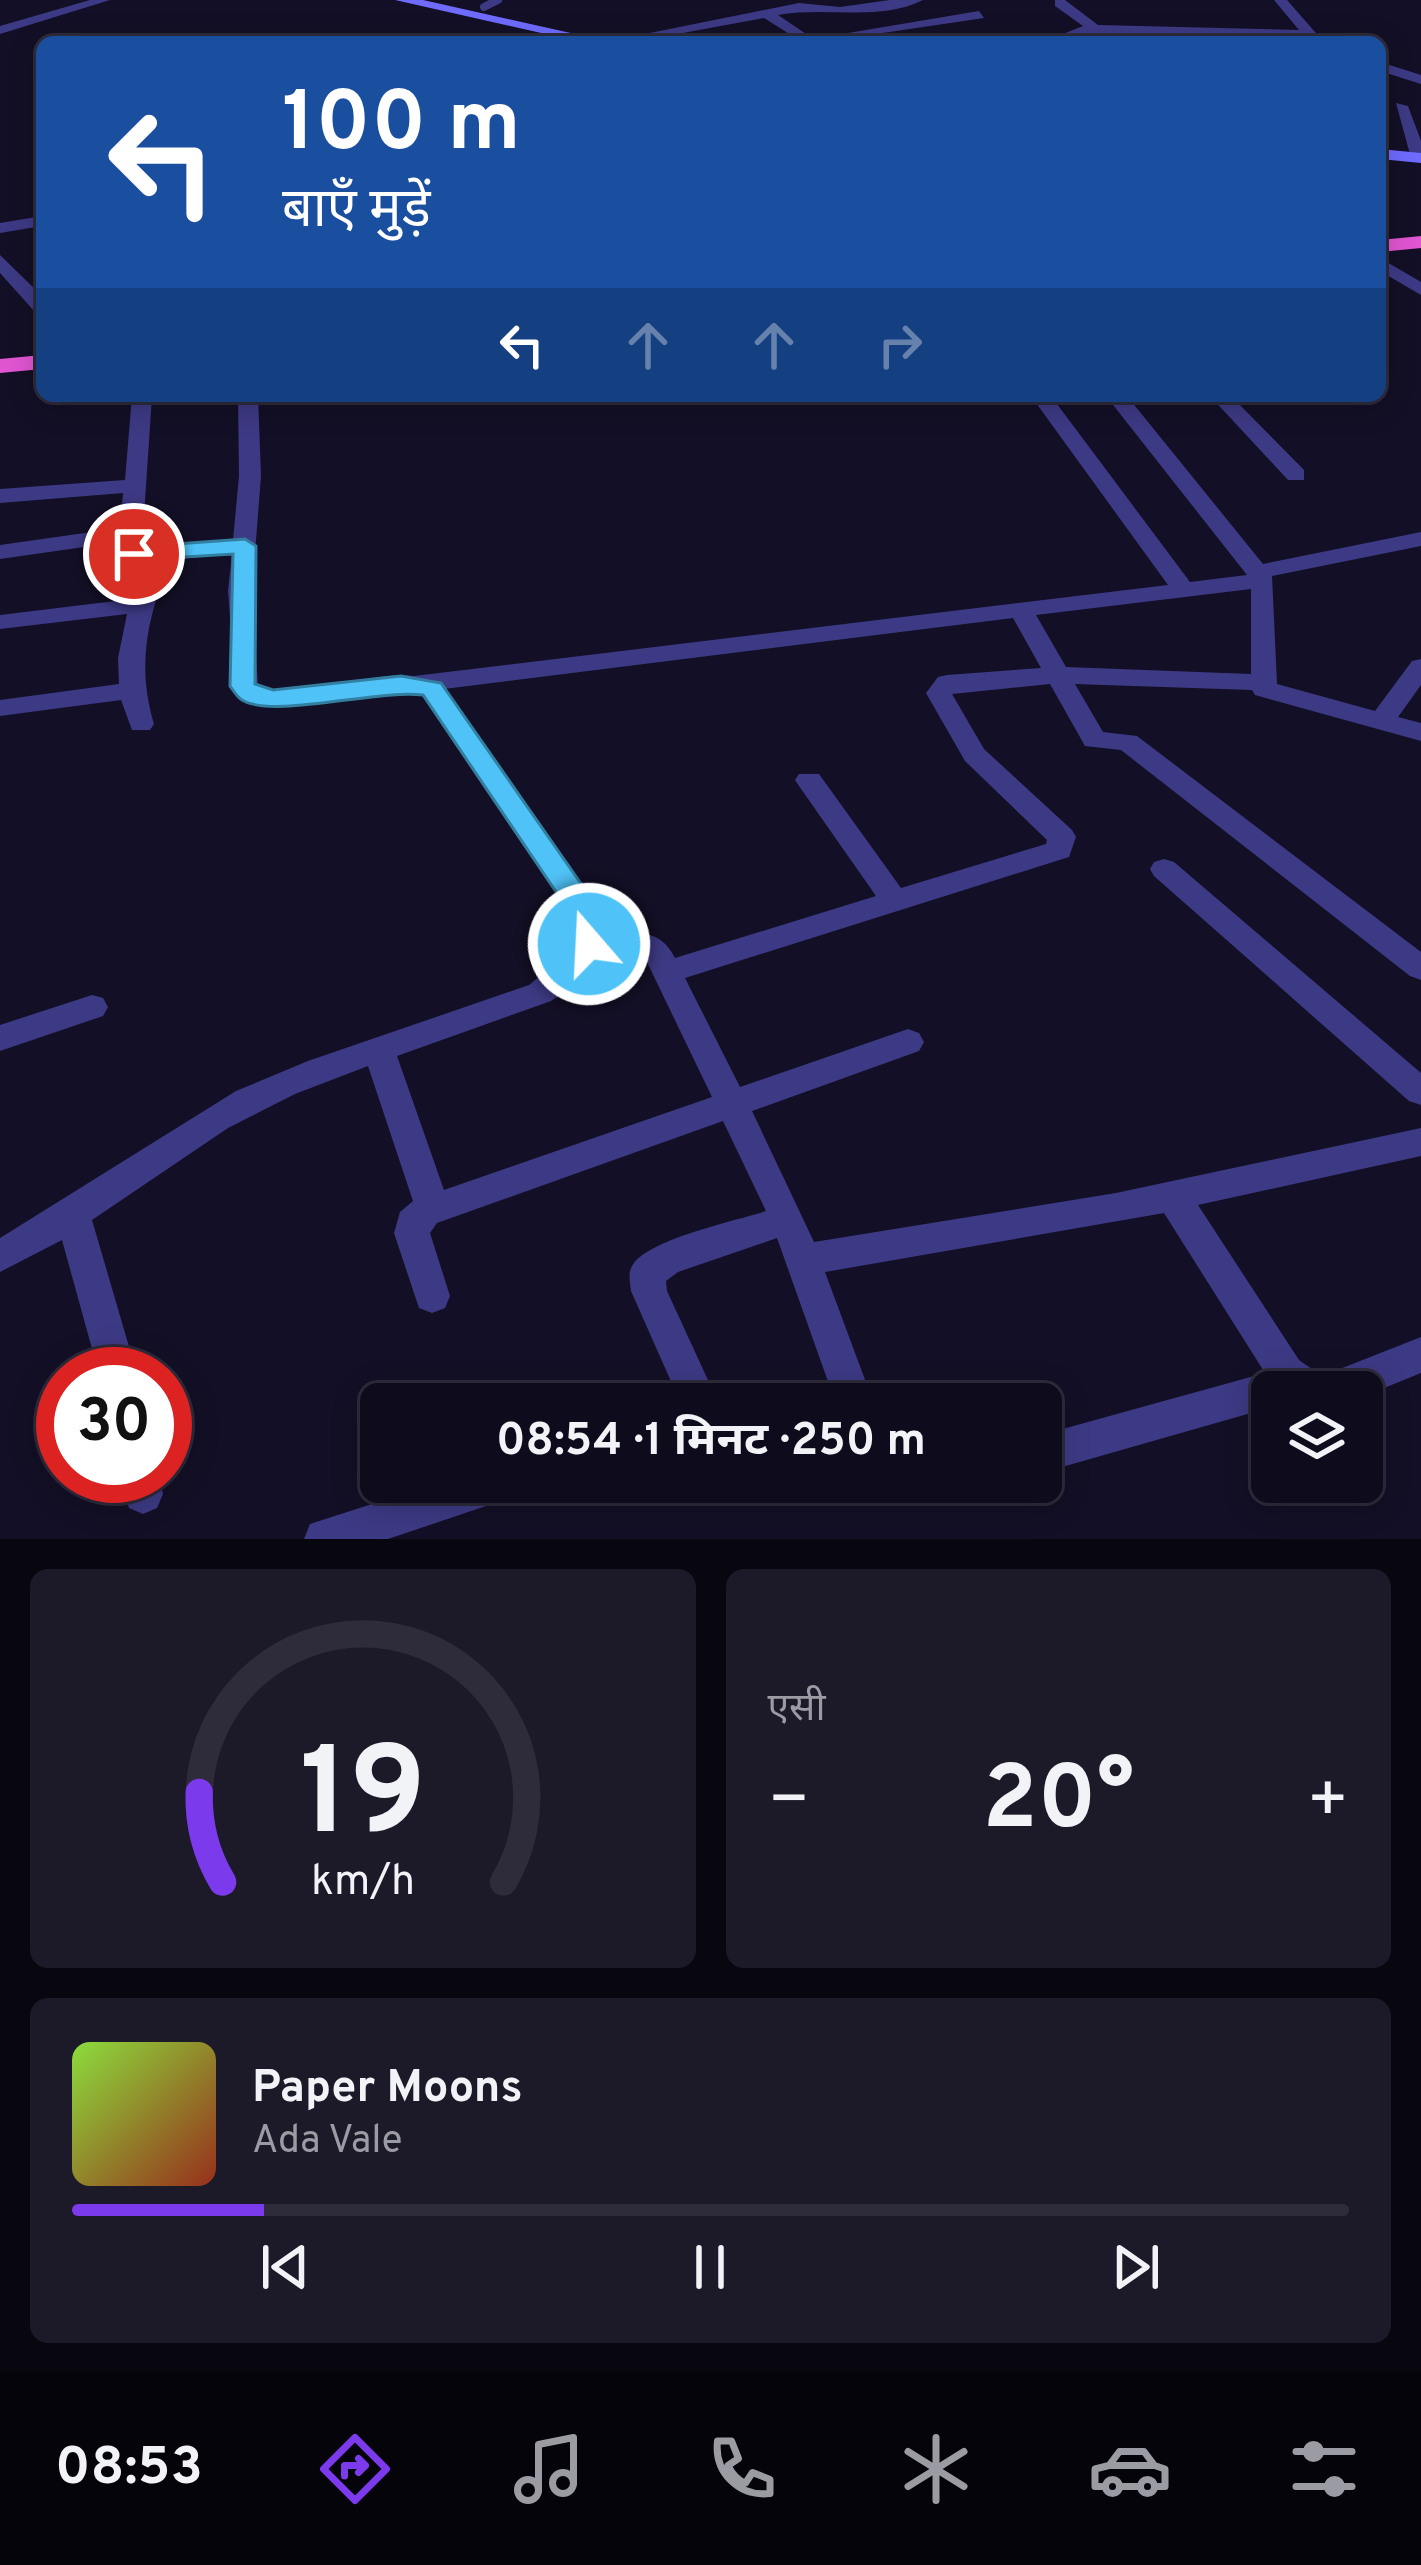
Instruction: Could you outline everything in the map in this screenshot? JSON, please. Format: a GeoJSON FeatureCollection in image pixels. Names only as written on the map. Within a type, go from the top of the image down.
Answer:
{"type":"FeatureCollection","features":[{"type":"Feature","properties":{"kind":"highway"},"geometry":{"type":"LineString","coordinates":[[1386,245],[1421,242]]}},
{"type":"Feature","properties":{"kind":"highway"},"geometry":{"type":"LineString","coordinates":[[0,366],[36,363]]}},
{"type":"Feature","properties":{"kind":"main road"},"geometry":{"type":"LineString","coordinates":[[402,0],[576,36]]}},
{"type":"Feature","properties":{"kind":"main road"},"geometry":{"type":"LineString","coordinates":[[1386,155],[1420,158]]}},
{"type":"Feature","properties":{"kind":"street"},"geometry":{"type":"LineString","coordinates":[[0,30],[104,0]]}},
{"type":"Feature","properties":{"kind":"street"},"geometry":{"type":"LineString","coordinates":[[644,36],[766,13],[917,0]]}},
{"type":"Feature","properties":{"kind":"street"},"geometry":{"type":"LineString","coordinates":[[1280,0],[1311,36]]}},
{"type":"Feature","properties":{"kind":"street"},"geometry":{"type":"LineString","coordinates":[[897,3],[929,22]]}},
{"type":"Feature","properties":{"kind":"street"},"geometry":{"type":"LineString","coordinates":[[1060,3],[1095,28]]}},
{"type":"Feature","properties":{"kind":"street"},"geometry":{"type":"LineString","coordinates":[[766,13],[802,36]]}},
{"type":"Feature","properties":{"kind":"street"},"geometry":{"type":"LineString","coordinates":[[849,34],[979,15]]}},
{"type":"Feature","properties":{"kind":"street"},"geometry":{"type":"LineString","coordinates":[[1064,36],[1095,28],[1140,35],[1238,36]]}},
{"type":"Feature","properties":{"kind":"street"},"geometry":{"type":"LineString","coordinates":[[1386,68],[1421,80]]}},
{"type":"Feature","properties":{"kind":"street"},"geometry":{"type":"LineString","coordinates":[[1401,106],[1420,158]]}},
{"type":"Feature","properties":{"kind":"street"},"geometry":{"type":"LineString","coordinates":[[0,228],[36,222]]}},
{"type":"Feature","properties":{"kind":"street"},"geometry":{"type":"LineString","coordinates":[[0,261],[36,301]]}},
{"type":"Feature","properties":{"kind":"street"},"geometry":{"type":"LineString","coordinates":[[1386,267],[1421,290]]}},
{"type":"Feature","properties":{"kind":"street"},"geometry":{"type":"LineString","coordinates":[[141,402],[130,551],[161,554],[245,546]]}},
{"type":"Feature","properties":{"kind":"street"},"geometry":{"type":"LineString","coordinates":[[248,402],[250,476],[240,613],[245,691],[273,698],[1183,590],[1421,539]]}},
{"type":"Feature","properties":{"kind":"street"},"geometry":{"type":"LineString","coordinates":[[1045,402],[1183,590]]}},
{"type":"Feature","properties":{"kind":"street"},"geometry":{"type":"LineString","coordinates":[[1121,402],[1261,576],[1263,682],[1273,693],[1421,732]]}},
{"type":"Feature","properties":{"kind":"street"},"geometry":{"type":"LineString","coordinates":[[1226,402],[1296,475]]}},
{"type":"Feature","properties":{"kind":"street"},"geometry":{"type":"LineString","coordinates":[[0,496],[133,486]]}},
{"type":"Feature","properties":{"kind":"street"},"geometry":{"type":"LineString","coordinates":[[0,552],[129,534]]}},
{"type":"Feature","properties":{"kind":"street"},"geometry":{"type":"LineString","coordinates":[[141,724],[127,676],[141,605],[161,554]]}},
{"type":"Feature","properties":{"kind":"street"},"geometry":{"type":"LineString","coordinates":[[0,622],[141,605]]}},
{"type":"Feature","properties":{"kind":"street"},"geometry":{"type":"LineString","coordinates":[[1020,608],[1094,740],[1128,742],[1421,968]]}},
{"type":"Feature","properties":{"kind":"street"},"geometry":{"type":"LineString","coordinates":[[1382,720],[1421,667]]}},
{"type":"Feature","properties":{"kind":"street"},"geometry":{"type":"LineString","coordinates":[[668,972],[1052,853],[1062,846],[1062,837],[966,746],[939,693],[946,683],[1058,675],[1263,682]]}},
{"type":"Feature","properties":{"kind":"street"},"geometry":{"type":"LineString","coordinates":[[0,1256],[74,1218],[212,1120],[284,1086],[540,993],[572,972],[584,954],[590,929],[581,905],[431,688],[415,684]]}},
{"type":"Feature","properties":{"kind":"street"},"geometry":{"type":"LineString","coordinates":[[0,708],[129,691]]}},
{"type":"Feature","properties":{"kind":"street"},"geometry":{"type":"LineString","coordinates":[[808,780],[894,900]]}},
{"type":"Feature","properties":{"kind":"street"},"geometry":{"type":"LineString","coordinates":[[1164,869],[1421,1092]]}},
{"type":"Feature","properties":{"kind":"street"},"geometry":{"type":"LineString","coordinates":[[584,954],[640,942],[656,950],[788,1219],[847,1383]]}},
{"type":"Feature","properties":{"kind":"street"},"geometry":{"type":"LineString","coordinates":[[0,1038],[92,1007]]}},
{"type":"Feature","properties":{"kind":"street"},"geometry":{"type":"LineString","coordinates":[[432,1296],[412,1222],[433,1208],[908,1042]]}},
{"type":"Feature","properties":{"kind":"street"},"geometry":{"type":"LineString","coordinates":[[380,1052],[433,1208]]}},
{"type":"Feature","properties":{"kind":"street"},"geometry":{"type":"LineString","coordinates":[[802,1259],[1173,1196],[1421,1142]]}},
{"type":"Feature","properties":{"kind":"street"},"geometry":{"type":"LineString","coordinates":[[1173,1196],[1300,1371]]}},
{"type":"Feature","properties":{"kind":"street"},"geometry":{"type":"LineString","coordinates":[[74,1218],[110,1347]]}},
{"type":"Feature","properties":{"kind":"street"},"geometry":{"type":"LineString","coordinates":[[690,1383],[649,1292],[647,1274],[665,1260],[788,1219]]}},
{"type":"Feature","properties":{"kind":"street"},"geometry":{"type":"LineString","coordinates":[[1370,1371],[1421,1355]]}},
{"type":"Feature","properties":{"kind":"street"},"geometry":{"type":"LineString","coordinates":[[1062,1449],[1251,1404]]}},
{"type":"Feature","properties":{"kind":"street"},"geometry":{"type":"LineString","coordinates":[[325,1539],[437,1503]]}},
{"type":"Feature","properties":{"kind":"lane"},"geometry":{"type":"LineString","coordinates":[[484,7],[498,0]]}},
{"type":"Feature","properties":{"kind":"route"},"geometry":{"type":"LineString","coordinates":[[134,554],[245,546],[240,635],[243,686],[251,695],[273,698],[401,684],[431,688],[581,905],[590,929],[589,944]]}}]}
